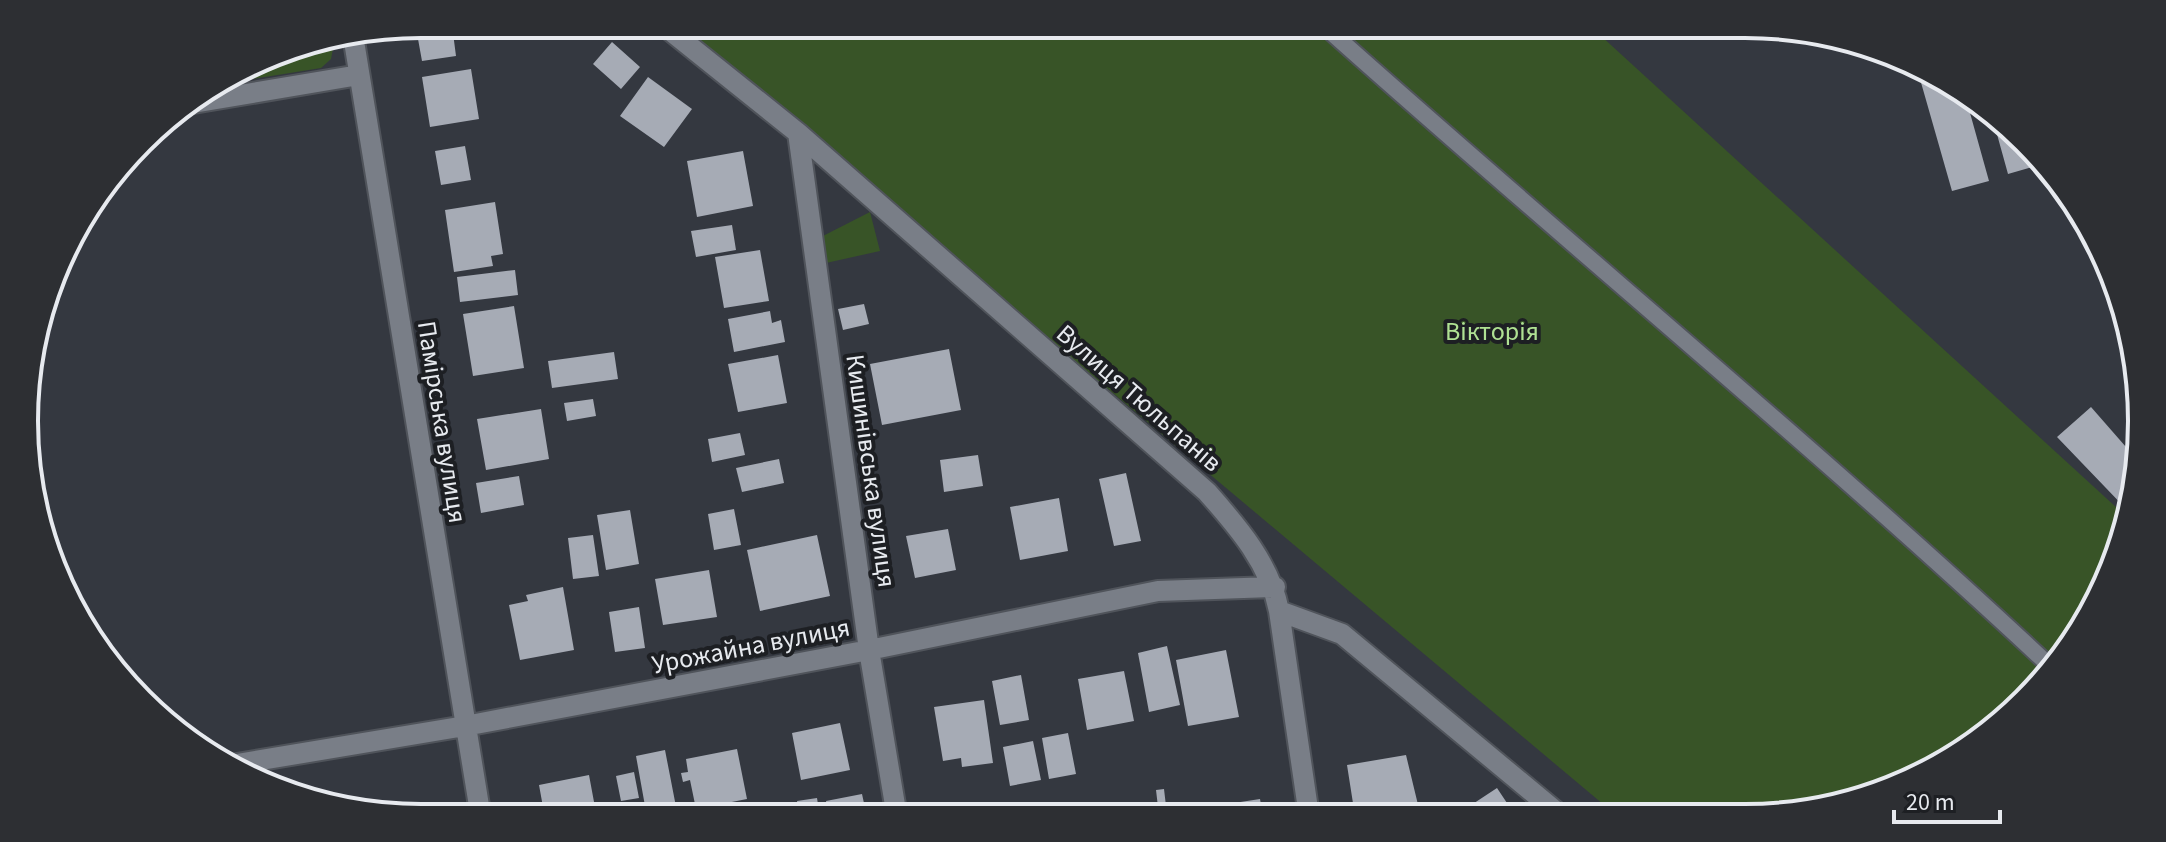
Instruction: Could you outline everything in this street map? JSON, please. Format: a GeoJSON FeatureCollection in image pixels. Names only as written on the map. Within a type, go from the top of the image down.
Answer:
{"type":"FeatureCollection","features":[{"type":"Feature","properties":{"kind":"street","name":"Вулиця Тюльпанів"},"geometry":{"type":"LineString","coordinates":[[679,38],[798,133],[1207,492],[1240,529],[1275,587],[1307,804]]}},
{"type":"Feature","properties":{"kind":"street","name":"Памірська вулиця"},"geometry":{"type":"LineString","coordinates":[[354,44],[479,804]]}},
{"type":"Feature","properties":{"kind":"street"},"geometry":{"type":"LineString","coordinates":[[213,100],[359,75]]}},
{"type":"Feature","properties":{"kind":"street","name":"Кишинівська вулиця"},"geometry":{"type":"LineString","coordinates":[[798,133],[869,650],[895,804]]}},
{"type":"Feature","properties":{"kind":"street","name":"Урожайна вулиця"},"geometry":{"type":"LineString","coordinates":[[247,762],[465,726],[869,650],[1158,591],[1275,587]]}},
{"type":"Feature","properties":{"kind":"street"},"geometry":{"type":"LineString","coordinates":[[1279,611],[1342,634],[1547,804]]}},
{"type":"Feature","properties":{"kind":"lane"},"geometry":{"type":"LineString","coordinates":[[1338,38],[1491,175],[1904,529],[2044,660]]}},
{"type":"Feature","properties":{"kind":"green space","name":"Вікторія"},"geometry":{"type":"Polygon","coordinates":[[[697,38],[1603,38],[2118,509],[2108,544],[2077,612],[2033,674],[1978,725],[1914,765],[1868,784],[1795,801],[1603,804],[760,97],[697,38]]]}},
{"type":"Feature","properties":{"kind":"green space"},"geometry":{"type":"Polygon","coordinates":[[[333,48],[331,59],[321,68],[246,80],[298,58],[333,48]]]}},
{"type":"Feature","properties":{"kind":"green space"},"geometry":{"type":"Polygon","coordinates":[[[870,212],[880,251],[826,263],[819,238],[870,212]]]}},
{"type":"Feature","properties":{"kind":"building"},"geometry":{"type":"Polygon","coordinates":[[[454,38],[456,56],[422,61],[418,39],[454,38]]]}},
{"type":"Feature","properties":{"kind":"building"},"geometry":{"type":"Polygon","coordinates":[[[612,42],[640,67],[621,89],[593,64],[612,42]]]}},
{"type":"Feature","properties":{"kind":"building"},"geometry":{"type":"Polygon","coordinates":[[[471,69],[479,119],[430,127],[422,77],[471,69]]]}},
{"type":"Feature","properties":{"kind":"building"},"geometry":{"type":"Polygon","coordinates":[[[648,77],[692,109],[664,147],[620,116],[648,77]]]}},
{"type":"Feature","properties":{"kind":"building"},"geometry":{"type":"Polygon","coordinates":[[[1920,81],[1969,111],[1989,181],[1952,191],[1920,81]]]}},
{"type":"Feature","properties":{"kind":"building"},"geometry":{"type":"Polygon","coordinates":[[[1996,132],[2032,167],[2008,174],[1996,132]]]}},
{"type":"Feature","properties":{"kind":"building"},"geometry":{"type":"Polygon","coordinates":[[[465,146],[471,180],[441,185],[435,151],[465,146]]]}},
{"type":"Feature","properties":{"kind":"building"},"geometry":{"type":"Polygon","coordinates":[[[743,151],[753,206],[697,217],[687,161],[743,151]]]}},
{"type":"Feature","properties":{"kind":"building"},"geometry":{"type":"Polygon","coordinates":[[[495,202],[503,254],[491,256],[493,266],[454,272],[445,210],[495,202]]]}},
{"type":"Feature","properties":{"kind":"building"},"geometry":{"type":"Polygon","coordinates":[[[732,225],[736,250],[696,257],[691,231],[732,225]]]}},
{"type":"Feature","properties":{"kind":"building"},"geometry":{"type":"Polygon","coordinates":[[[760,250],[769,301],[724,308],[715,257],[760,250]]]}},
{"type":"Feature","properties":{"kind":"building"},"geometry":{"type":"Polygon","coordinates":[[[515,270],[518,295],[460,302],[457,277],[515,270]]]}},
{"type":"Feature","properties":{"kind":"building"},"geometry":{"type":"Polygon","coordinates":[[[864,304],[869,324],[843,330],[838,309],[864,304]]]}},
{"type":"Feature","properties":{"kind":"building"},"geometry":{"type":"Polygon","coordinates":[[[514,306],[524,368],[473,376],[463,314],[514,306]]]}},
{"type":"Feature","properties":{"kind":"building"},"geometry":{"type":"Polygon","coordinates":[[[770,311],[772,323],[781,320],[785,342],[734,352],[728,319],[770,311]]]}},
{"type":"Feature","properties":{"kind":"building"},"geometry":{"type":"Polygon","coordinates":[[[949,349],[961,410],[882,425],[870,364],[949,349]]]}},
{"type":"Feature","properties":{"kind":"building"},"geometry":{"type":"Polygon","coordinates":[[[614,352],[618,379],[552,388],[548,361],[614,352]]]}},
{"type":"Feature","properties":{"kind":"building"},"geometry":{"type":"Polygon","coordinates":[[[778,355],[787,403],[738,412],[728,364],[778,355]]]}},
{"type":"Feature","properties":{"kind":"building"},"geometry":{"type":"Polygon","coordinates":[[[593,399],[596,416],[567,421],[564,403],[593,399]]]}},
{"type":"Feature","properties":{"kind":"building"},"geometry":{"type":"Polygon","coordinates":[[[2091,407],[2127,448],[2119,502],[2057,437],[2091,407]]]}},
{"type":"Feature","properties":{"kind":"building"},"geometry":{"type":"Polygon","coordinates":[[[541,409],[549,459],[486,470],[477,419],[541,409]]]}},
{"type":"Feature","properties":{"kind":"building"},"geometry":{"type":"Polygon","coordinates":[[[740,433],[745,455],[712,462],[708,439],[740,433]]]}},
{"type":"Feature","properties":{"kind":"building"},"geometry":{"type":"Polygon","coordinates":[[[978,455],[983,486],[944,492],[940,460],[978,455]]]}},
{"type":"Feature","properties":{"kind":"building"},"geometry":{"type":"Polygon","coordinates":[[[779,459],[784,483],[742,492],[736,468],[779,459]]]}},
{"type":"Feature","properties":{"kind":"building"},"geometry":{"type":"Polygon","coordinates":[[[1126,473],[1141,541],[1114,546],[1099,479],[1126,473]]]}},
{"type":"Feature","properties":{"kind":"building"},"geometry":{"type":"Polygon","coordinates":[[[519,476],[524,505],[481,513],[476,483],[519,476]]]}},
{"type":"Feature","properties":{"kind":"building"},"geometry":{"type":"Polygon","coordinates":[[[1059,498],[1068,551],[1020,560],[1010,507],[1059,498]]]}},
{"type":"Feature","properties":{"kind":"building"},"geometry":{"type":"Polygon","coordinates":[[[734,509],[741,545],[714,550],[708,514],[734,509]]]}},
{"type":"Feature","properties":{"kind":"building"},"geometry":{"type":"Polygon","coordinates":[[[630,510],[639,564],[606,570],[597,515],[630,510]]]}},
{"type":"Feature","properties":{"kind":"building"},"geometry":{"type":"Polygon","coordinates":[[[948,529],[956,570],[915,578],[906,536],[948,529]]]}},
{"type":"Feature","properties":{"kind":"building"},"geometry":{"type":"Polygon","coordinates":[[[593,535],[599,576],[573,579],[568,538],[593,535]]]}},
{"type":"Feature","properties":{"kind":"building"},"geometry":{"type":"Polygon","coordinates":[[[817,535],[830,596],[760,611],[747,550],[817,535]]]}},
{"type":"Feature","properties":{"kind":"building"},"geometry":{"type":"Polygon","coordinates":[[[709,570],[717,617],[663,625],[655,579],[709,570]]]}},
{"type":"Feature","properties":{"kind":"building"},"geometry":{"type":"Polygon","coordinates":[[[563,587],[574,650],[520,660],[509,605],[528,601],[526,595],[563,587]]]}},
{"type":"Feature","properties":{"kind":"building"},"geometry":{"type":"Polygon","coordinates":[[[639,607],[645,648],[615,652],[609,612],[639,607]]]}},
{"type":"Feature","properties":{"kind":"building"},"geometry":{"type":"Polygon","coordinates":[[[1167,646],[1180,705],[1149,712],[1138,653],[1167,646]]]}},
{"type":"Feature","properties":{"kind":"building"},"geometry":{"type":"Polygon","coordinates":[[[1226,650],[1239,717],[1188,726],[1176,660],[1226,650]]]}},
{"type":"Feature","properties":{"kind":"building"},"geometry":{"type":"Polygon","coordinates":[[[1124,671],[1134,721],[1087,730],[1078,679],[1124,671]]]}},
{"type":"Feature","properties":{"kind":"building"},"geometry":{"type":"Polygon","coordinates":[[[1021,675],[1029,720],[1000,725],[992,681],[1021,675]]]}},
{"type":"Feature","properties":{"kind":"building"},"geometry":{"type":"Polygon","coordinates":[[[984,700],[993,763],[962,767],[961,758],[943,761],[934,707],[984,700]]]}},
{"type":"Feature","properties":{"kind":"building"},"geometry":{"type":"Polygon","coordinates":[[[840,723],[850,770],[801,780],[792,733],[840,723]]]}},
{"type":"Feature","properties":{"kind":"building"},"geometry":{"type":"Polygon","coordinates":[[[1068,733],[1076,774],[1049,779],[1042,738],[1068,733]]]}},
{"type":"Feature","properties":{"kind":"building"},"geometry":{"type":"Polygon","coordinates":[[[1033,741],[1041,780],[1010,786],[1003,747],[1033,741]]]}},
{"type":"Feature","properties":{"kind":"building"},"geometry":{"type":"Polygon","coordinates":[[[737,749],[747,799],[722,804],[695,804],[690,780],[683,782],[681,773],[688,772],[686,759],[737,749]]]}},
{"type":"Feature","properties":{"kind":"building"},"geometry":{"type":"Polygon","coordinates":[[[665,750],[675,804],[645,804],[636,756],[665,750]]]}},
{"type":"Feature","properties":{"kind":"building"},"geometry":{"type":"Polygon","coordinates":[[[1406,755],[1418,804],[1353,804],[1347,765],[1406,755]]]}},
{"type":"Feature","properties":{"kind":"building"},"geometry":{"type":"Polygon","coordinates":[[[634,772],[639,798],[621,801],[616,776],[634,772]]]}},
{"type":"Feature","properties":{"kind":"building"},"geometry":{"type":"Polygon","coordinates":[[[589,775],[594,804],[542,804],[539,785],[589,775]]]}},
{"type":"Feature","properties":{"kind":"building"},"geometry":{"type":"Polygon","coordinates":[[[1497,788],[1508,804],[1473,804],[1497,788]]]}},
{"type":"Feature","properties":{"kind":"building"},"geometry":{"type":"Polygon","coordinates":[[[1164,789],[1166,804],[1158,804],[1156,790],[1164,789]]]}},
{"type":"Feature","properties":{"kind":"building"},"geometry":{"type":"Polygon","coordinates":[[[862,794],[864,804],[827,804],[826,801],[862,794]]]}},
{"type":"Feature","properties":{"kind":"building"},"geometry":{"type":"Polygon","coordinates":[[[817,798],[818,804],[798,804],[797,801],[817,798]]]}},
{"type":"Feature","properties":{"kind":"building"},"geometry":{"type":"Polygon","coordinates":[[[1260,799],[1261,804],[1228,804],[1260,799]]]}}]}
